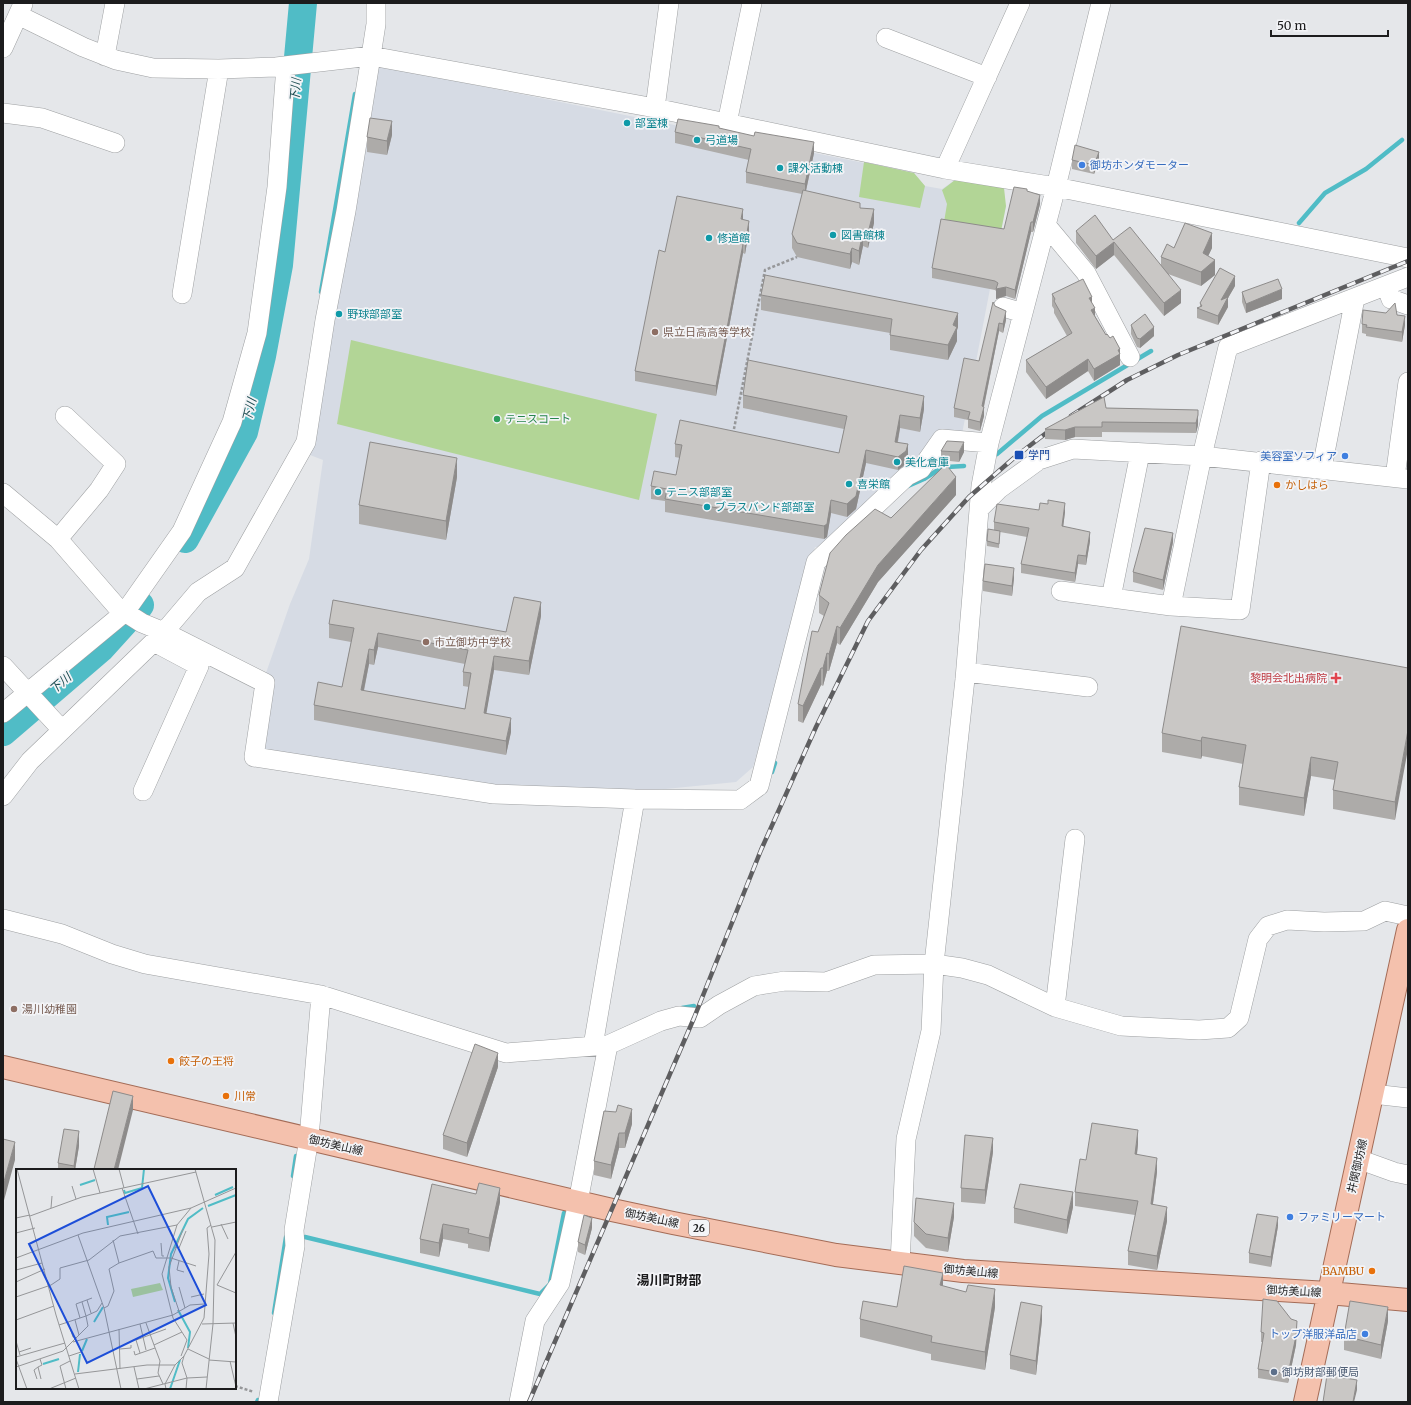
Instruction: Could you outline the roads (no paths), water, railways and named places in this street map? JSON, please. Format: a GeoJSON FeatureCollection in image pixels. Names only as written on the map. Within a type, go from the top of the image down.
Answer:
{"type":"FeatureCollection","features":[{"type":"Feature","properties":{"kind":"main road","name":"井関御坊線"},"geometry":{"type":"LineString","coordinates":[[1305,1402],[1408,930]]}},
{"type":"Feature","properties":{"kind":"main road","name":"御坊美山線"},"geometry":{"type":"LineString","coordinates":[[3,1067],[578,1202],[672,1223],[836,1255],[963,1271],[1328,1293],[1408,1300]]}},
{"type":"Feature","properties":{"kind":"street"},"geometry":{"type":"LineString","coordinates":[[105,56],[115,3]]}},
{"type":"Feature","properties":{"kind":"street"},"geometry":{"type":"LineString","coordinates":[[3,796],[30,761],[159,637],[198,592],[235,568],[306,442],[325,320],[346,211],[376,24],[376,3]]}},
{"type":"Feature","properties":{"kind":"street"},"geometry":{"type":"LineString","coordinates":[[655,108],[669,3]]}},
{"type":"Feature","properties":{"kind":"street"},"geometry":{"type":"LineString","coordinates":[[727,123],[752,3]]}},
{"type":"Feature","properties":{"kind":"street"},"geometry":{"type":"LineString","coordinates":[[946,169],[1020,3]]}},
{"type":"Feature","properties":{"kind":"street"},"geometry":{"type":"LineString","coordinates":[[900,1263],[906,1139],[932,1031],[934,964],[966,672],[980,508],[988,443],[1056,187],[1101,3]]}},
{"type":"Feature","properties":{"kind":"street"},"geometry":{"type":"LineString","coordinates":[[3,48],[21,9],[83,47],[116,60],[153,68],[219,69],[286,66],[370,56],[655,108],[946,169],[1056,187],[1408,258]]}},
{"type":"Feature","properties":{"kind":"street"},"geometry":{"type":"LineString","coordinates":[[886,38],[987,77]]}},
{"type":"Feature","properties":{"kind":"street"},"geometry":{"type":"LineString","coordinates":[[3,714],[125,612],[182,531],[232,422],[257,333],[277,187],[286,66]]}},
{"type":"Feature","properties":{"kind":"street"},"geometry":{"type":"LineString","coordinates":[[182,294],[219,69]]}},
{"type":"Feature","properties":{"kind":"street"},"geometry":{"type":"LineString","coordinates":[[3,113],[42,118],[115,143]]}},
{"type":"Feature","properties":{"kind":"street"},"geometry":{"type":"LineString","coordinates":[[1046,225],[1086,273],[1130,357]]}},
{"type":"Feature","properties":{"kind":"street"},"geometry":{"type":"LineString","coordinates":[[1171,606],[1202,456],[1228,347],[1408,278]]}},
{"type":"Feature","properties":{"kind":"street"},"geometry":{"type":"LineString","coordinates":[[1386,286],[1391,299],[1408,305]]}},
{"type":"Feature","properties":{"kind":"street"},"geometry":{"type":"LineString","coordinates":[[1322,468],[1355,298]]}},
{"type":"Feature","properties":{"kind":"street"},"geometry":{"type":"LineString","coordinates":[[1003,307],[1023,313]]}},
{"type":"Feature","properties":{"kind":"street"},"geometry":{"type":"LineString","coordinates":[[980,508],[999,489],[1039,460],[1073,449],[1140,452],[1261,461],[1401,478],[1408,382]]}},
{"type":"Feature","properties":{"kind":"street"},"geometry":{"type":"LineString","coordinates":[[58,539],[99,490],[116,464],[65,416]]}},
{"type":"Feature","properties":{"kind":"street"},"geometry":{"type":"LineString","coordinates":[[159,637],[265,682],[254,757],[494,794],[635,799],[740,800],[759,786],[816,562],[907,476],[921,469],[942,439],[988,443]]}},
{"type":"Feature","properties":{"kind":"street"},"geometry":{"type":"LineString","coordinates":[[1111,598],[1140,452]]}},
{"type":"Feature","properties":{"kind":"street"},"geometry":{"type":"LineString","coordinates":[[1061,591],[1171,606],[1240,610],[1261,461]]}},
{"type":"Feature","properties":{"kind":"street"},"geometry":{"type":"LineString","coordinates":[[3,493],[58,539],[117,607],[142,623],[198,666],[143,791]]}},
{"type":"Feature","properties":{"kind":"street"},"geometry":{"type":"LineString","coordinates":[[3,666],[62,730]]}},
{"type":"Feature","properties":{"kind":"street"},"geometry":{"type":"LineString","coordinates":[[966,672],[1088,687]]}},
{"type":"Feature","properties":{"kind":"street"},"geometry":{"type":"LineString","coordinates":[[519,1402],[535,1321],[560,1283],[578,1202],[635,799]]}},
{"type":"Feature","properties":{"kind":"street"},"geometry":{"type":"LineString","coordinates":[[1055,1007],[1075,839]]}},
{"type":"Feature","properties":{"kind":"street"},"geometry":{"type":"LineString","coordinates":[[3,919],[62,934],[112,954],[146,964],[321,995],[506,1053],[600,1046],[661,1021],[679,1016],[700,1018],[719,1005],[754,986],[785,981],[826,982],[874,965],[934,964],[962,968],[988,975],[1055,1007],[1121,1026],[1200,1030],[1228,1028],[1239,1018],[1258,939],[1268,926],[1287,920],[1324,922],[1364,921],[1384,911],[1408,916]]}},
{"type":"Feature","properties":{"kind":"street"},"geometry":{"type":"LineString","coordinates":[[268,1402],[295,1246],[294,1230],[309,1138],[321,995]]}},
{"type":"Feature","properties":{"kind":"street"},"geometry":{"type":"LineString","coordinates":[[1373,1094],[1408,1098]]}},
{"type":"Feature","properties":{"kind":"street"},"geometry":{"type":"LineString","coordinates":[[1358,1159],[1394,1172],[1408,1175]]}},
{"type":"Feature","properties":{"kind":"waterway","name":"下川"},"geometry":{"type":"LineString","coordinates":[[185,539],[244,432],[262,356],[279,265],[303,3]]}},
{"type":"Feature","properties":{"kind":"waterway"},"geometry":{"type":"LineString","coordinates":[[321,292],[355,94]]}},
{"type":"Feature","properties":{"kind":"waterway"},"geometry":{"type":"LineString","coordinates":[[1299,223],[1325,193],[1366,169],[1402,140]]}},
{"type":"Feature","properties":{"kind":"waterway"},"geometry":{"type":"LineString","coordinates":[[997,454],[1042,416],[1151,351]]}},
{"type":"Feature","properties":{"kind":"waterway"},"geometry":{"type":"LineString","coordinates":[[908,486],[924,479],[938,470],[947,467],[964,466]]}},
{"type":"Feature","properties":{"kind":"waterway","name":"下川"},"geometry":{"type":"LineString","coordinates":[[3,732],[101,648],[140,605]]}},
{"type":"Feature","properties":{"kind":"waterway"},"geometry":{"type":"LineString","coordinates":[[772,772],[775,763]]}},
{"type":"Feature","properties":{"kind":"waterway"},"geometry":{"type":"LineString","coordinates":[[682,1008],[694,1006]]}},
{"type":"Feature","properties":{"kind":"waterway"},"geometry":{"type":"LineString","coordinates":[[293,1176],[296,1156]]}},
{"type":"Feature","properties":{"kind":"waterway"},"geometry":{"type":"LineString","coordinates":[[305,1237],[540,1294],[550,1284],[564,1213]]}},
{"type":"Feature","properties":{"kind":"waterway"},"geometry":{"type":"LineString","coordinates":[[274,1313],[286,1237]]}},
{"type":"Feature","properties":{"kind":"railway"},"geometry":{"type":"LineString","coordinates":[[1071,416],[1127,380],[1178,355],[1408,261]]}},
{"type":"Feature","properties":{"kind":"railway"},"geometry":{"type":"LineString","coordinates":[[529,1402],[694,1018],[761,850],[816,727],[868,621],[921,550],[969,497],[1015,457],[1054,427]]}},
{"type":"Feature","properties":{"kind":"place","name":"部室棟"},"geometry":{"type":"Point","coordinates":[627,123]}},
{"type":"Feature","properties":{"kind":"place","name":"弓道場"},"geometry":{"type":"Point","coordinates":[697,140]}},
{"type":"Feature","properties":{"kind":"place","name":"御坊ホンダモーター"},"geometry":{"type":"Point","coordinates":[1082,165]}},
{"type":"Feature","properties":{"kind":"place","name":"課外活動棟"},"geometry":{"type":"Point","coordinates":[780,168]}},
{"type":"Feature","properties":{"kind":"place","name":"図書館棟"},"geometry":{"type":"Point","coordinates":[833,235]}},
{"type":"Feature","properties":{"kind":"place","name":"修道館"},"geometry":{"type":"Point","coordinates":[709,238]}},
{"type":"Feature","properties":{"kind":"place","name":"野球部部室"},"geometry":{"type":"Point","coordinates":[339,314]}},
{"type":"Feature","properties":{"kind":"place","name":"県立日高高等学校"},"geometry":{"type":"Point","coordinates":[655,332]}},
{"type":"Feature","properties":{"kind":"place","name":"テニスコート"},"geometry":{"type":"Point","coordinates":[497,419]}},
{"type":"Feature","properties":{"kind":"place","name":"学門"},"geometry":{"type":"Point","coordinates":[1019,455]}},
{"type":"Feature","properties":{"kind":"place","name":"美容室ソフィア"},"geometry":{"type":"Point","coordinates":[1345,456]}},
{"type":"Feature","properties":{"kind":"place","name":"美化倉庫"},"geometry":{"type":"Point","coordinates":[897,462]}},
{"type":"Feature","properties":{"kind":"place","name":"喜栄館"},"geometry":{"type":"Point","coordinates":[849,484]}},
{"type":"Feature","properties":{"kind":"place","name":"かしはら"},"geometry":{"type":"Point","coordinates":[1277,485]}},
{"type":"Feature","properties":{"kind":"place","name":"テニス部部室"},"geometry":{"type":"Point","coordinates":[658,492]}},
{"type":"Feature","properties":{"kind":"place","name":"ブラスバンド部部室"},"geometry":{"type":"Point","coordinates":[707,507]}},
{"type":"Feature","properties":{"kind":"place","name":"市立御坊中学校"},"geometry":{"type":"Point","coordinates":[426,642]}},
{"type":"Feature","properties":{"kind":"place","name":"黎明会北出病院"},"geometry":{"type":"Point","coordinates":[1336,678]}},
{"type":"Feature","properties":{"kind":"place","name":"湯川幼稚園"},"geometry":{"type":"Point","coordinates":[14,1009]}},
{"type":"Feature","properties":{"kind":"place","name":"餃子の王将"},"geometry":{"type":"Point","coordinates":[171,1061]}},
{"type":"Feature","properties":{"kind":"place","name":"川常"},"geometry":{"type":"Point","coordinates":[226,1096]}},
{"type":"Feature","properties":{"kind":"place","name":"ファミリーマート"},"geometry":{"type":"Point","coordinates":[1290,1217]}},
{"type":"Feature","properties":{"kind":"place","name":"BAMBU"},"geometry":{"type":"Point","coordinates":[1372,1271]}},
{"type":"Feature","properties":{"kind":"place","name":"トップ洋服洋品店"},"geometry":{"type":"Point","coordinates":[1365,1334]}},
{"type":"Feature","properties":{"kind":"place","name":"御坊財部郵便局"},"geometry":{"type":"Point","coordinates":[1274,1372]}},
{"type":"Feature","properties":{"kind":"district","name":"湯川町財部"},"geometry":{"type":"Point","coordinates":[669,1280]}}]}
